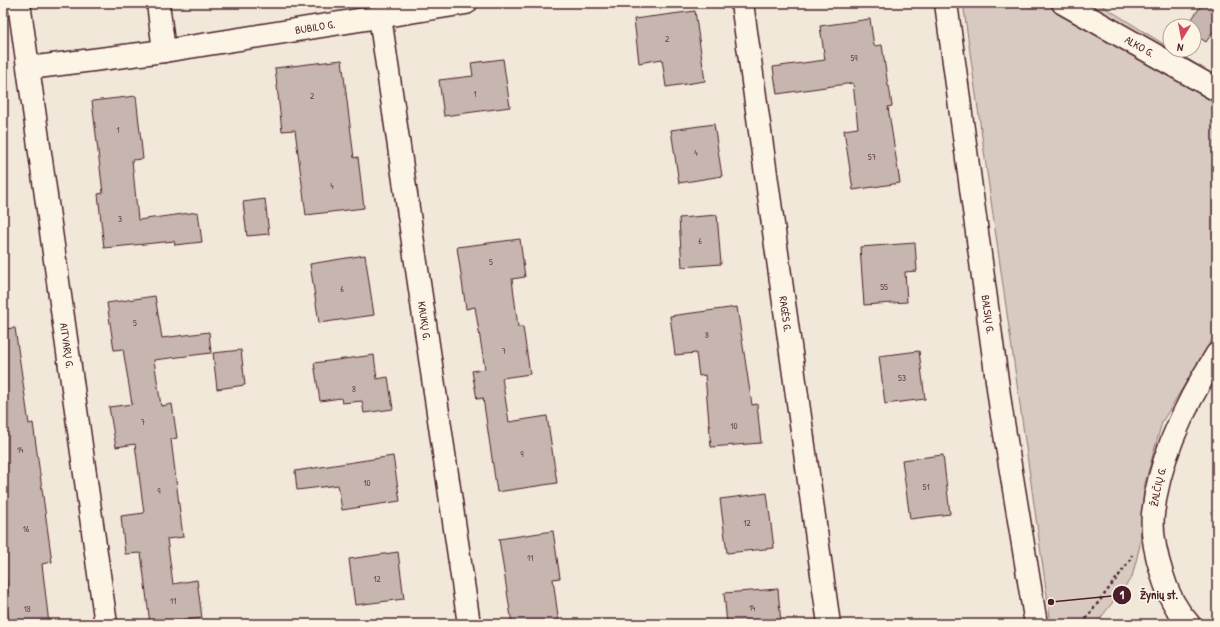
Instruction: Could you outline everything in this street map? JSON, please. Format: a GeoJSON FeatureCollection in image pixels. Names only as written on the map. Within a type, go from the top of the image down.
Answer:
{"type":"FeatureCollection","features":[{"type":"Feature","properties":{"kind":"street"},"geometry":{"type":"LineString","coordinates":[[19,3],[29,68]]}},
{"type":"Feature","properties":{"kind":"street"},"geometry":{"type":"LineString","coordinates":[[158,3],[164,51]]}},
{"type":"Feature","properties":{"kind":"street","name":"BUBILO G."},"geometry":{"type":"LineString","coordinates":[[29,68],[164,51],[466,3]]}},
{"type":"Feature","properties":{"kind":"street","name":"RAGĖS G."},"geometry":{"type":"LineString","coordinates":[[742,3],[829,624]]}},
{"type":"Feature","properties":{"kind":"street","name":"BALSIŲ G."},"geometry":{"type":"LineString","coordinates":[[946,3],[1001,410],[1036,624]]}},
{"type":"Feature","properties":{"kind":"street","name":"ALKO G."},"geometry":{"type":"LineString","coordinates":[[1063,3],[1217,90]]}},
{"type":"Feature","properties":{"kind":"street","name":"KAUKŲ G."},"geometry":{"type":"LineString","coordinates":[[380,17],[469,624]]}},
{"type":"Feature","properties":{"kind":"street","name":"AITVARŲ G."},"geometry":{"type":"LineString","coordinates":[[29,68],[106,624]]}},
{"type":"Feature","properties":{"kind":"street","name":"ŽALČIŲ G."},"geometry":{"type":"LineString","coordinates":[[1189,624],[1167,591],[1155,545],[1153,514],[1160,480],[1173,436],[1202,378],[1217,354]]}},
{"type":"Feature","properties":{"kind":"path"},"geometry":{"type":"LineString","coordinates":[[1082,624],[1129,562],[1136,548]]}},
{"type":"Feature","properties":{"kind":"shaded area"},"geometry":{"type":"Polygon","coordinates":[[[963,3],[1098,3],[1162,43],[1162,58],[1186,58],[1217,77],[1217,331],[1162,422],[1144,487],[1140,545],[1132,577],[1096,624],[1051,624],[963,3]]]}},
{"type":"Feature","properties":{"kind":"building"},"geometry":{"type":"Polygon","coordinates":[[[1203,3],[1217,3],[1217,26],[1206,42],[1202,39],[1202,18],[1193,18],[1203,3]]]}},
{"type":"Feature","properties":{"kind":"building"},"geometry":{"type":"Polygon","coordinates":[[[695,11],[705,81],[666,87],[662,59],[639,63],[634,19],[695,11]]]}},
{"type":"Feature","properties":{"kind":"building"},"geometry":{"type":"Polygon","coordinates":[[[870,19],[874,46],[882,45],[892,106],[888,107],[900,183],[853,190],[844,130],[858,128],[853,83],[777,94],[773,67],[825,60],[820,26],[870,19]]]}},
{"type":"Feature","properties":{"kind":"building"},"geometry":{"type":"Polygon","coordinates":[[[503,59],[510,107],[444,116],[439,80],[473,76],[471,63],[503,59]]]}},
{"type":"Feature","properties":{"kind":"building"},"geometry":{"type":"Polygon","coordinates":[[[342,60],[354,158],[358,157],[364,208],[306,215],[295,130],[282,131],[275,68],[342,60]]]}},
{"type":"Feature","properties":{"kind":"building"},"geometry":{"type":"Polygon","coordinates":[[[136,96],[143,159],[132,160],[138,220],[198,212],[202,242],[175,245],[174,241],[104,248],[98,194],[103,193],[92,101],[136,96]]]}},
{"type":"Feature","properties":{"kind":"building"},"geometry":{"type":"Polygon","coordinates":[[[714,124],[722,176],[679,183],[671,130],[714,124]]]}},
{"type":"Feature","properties":{"kind":"building"},"geometry":{"type":"Polygon","coordinates":[[[265,199],[269,234],[247,236],[243,202],[265,199]]]}},
{"type":"Feature","properties":{"kind":"building"},"geometry":{"type":"Polygon","coordinates":[[[717,215],[721,264],[682,267],[679,218],[717,215]]]}},
{"type":"Feature","properties":{"kind":"building"},"geometry":{"type":"Polygon","coordinates":[[[520,239],[525,277],[512,279],[518,327],[523,327],[530,374],[502,378],[509,422],[547,416],[557,483],[497,492],[483,398],[477,399],[472,371],[485,369],[475,307],[466,309],[457,247],[520,239]]]}},
{"type":"Feature","properties":{"kind":"building"},"geometry":{"type":"Polygon","coordinates":[[[915,243],[917,271],[905,272],[907,302],[864,305],[860,247],[915,243]]]}},
{"type":"Feature","properties":{"kind":"building"},"geometry":{"type":"Polygon","coordinates":[[[365,255],[374,315],[319,323],[310,264],[365,255]]]}},
{"type":"Feature","properties":{"kind":"building"},"geometry":{"type":"Polygon","coordinates":[[[155,296],[162,338],[209,332],[211,353],[154,360],[161,406],[172,404],[177,438],[171,439],[183,537],[167,539],[173,584],[197,580],[202,618],[150,624],[141,553],[125,554],[121,516],[144,513],[135,444],[116,447],[109,407],[132,404],[123,349],[114,350],[107,303],[155,296]]]}},
{"type":"Feature","properties":{"kind":"building"},"geometry":{"type":"Polygon","coordinates":[[[737,307],[752,405],[757,404],[761,443],[711,447],[705,375],[699,376],[696,353],[675,355],[670,316],[737,307]]]}},
{"type":"Feature","properties":{"kind":"building"},"geometry":{"type":"Polygon","coordinates":[[[15,328],[29,424],[33,423],[52,562],[42,564],[49,624],[9,624],[5,593],[8,593],[3,552],[3,329],[15,328]]]}},
{"type":"Feature","properties":{"kind":"building"},"geometry":{"type":"Polygon","coordinates":[[[241,350],[245,385],[217,389],[213,353],[241,350]]]}},
{"type":"Feature","properties":{"kind":"building"},"geometry":{"type":"Polygon","coordinates":[[[919,351],[925,399],[885,404],[879,356],[919,351]]]}},
{"type":"Feature","properties":{"kind":"building"},"geometry":{"type":"Polygon","coordinates":[[[374,355],[377,379],[388,377],[393,409],[364,413],[362,401],[342,403],[341,398],[320,401],[314,363],[374,355]]]}},
{"type":"Feature","properties":{"kind":"building"},"geometry":{"type":"Polygon","coordinates":[[[943,455],[950,514],[910,519],[902,460],[943,455]]]}},
{"type":"Feature","properties":{"kind":"building"},"geometry":{"type":"Polygon","coordinates":[[[393,456],[400,501],[342,510],[338,485],[297,490],[295,471],[393,456]]]}},
{"type":"Feature","properties":{"kind":"building"},"geometry":{"type":"Polygon","coordinates":[[[767,493],[774,548],[727,553],[720,499],[767,493]]]}},
{"type":"Feature","properties":{"kind":"building"},"geometry":{"type":"Polygon","coordinates":[[[553,531],[560,578],[553,579],[559,624],[512,624],[499,539],[553,531]]]}},
{"type":"Feature","properties":{"kind":"building"},"geometry":{"type":"Polygon","coordinates":[[[398,552],[404,599],[355,605],[349,559],[398,552]]]}},
{"type":"Feature","properties":{"kind":"building"},"geometry":{"type":"Polygon","coordinates":[[[778,589],[781,624],[727,624],[724,593],[778,589]]]}},
{"type":"Feature","properties":{"kind":"place","name":"Žynių st."},"geometry":{"type":"Point","coordinates":[1051,602]}}]}
